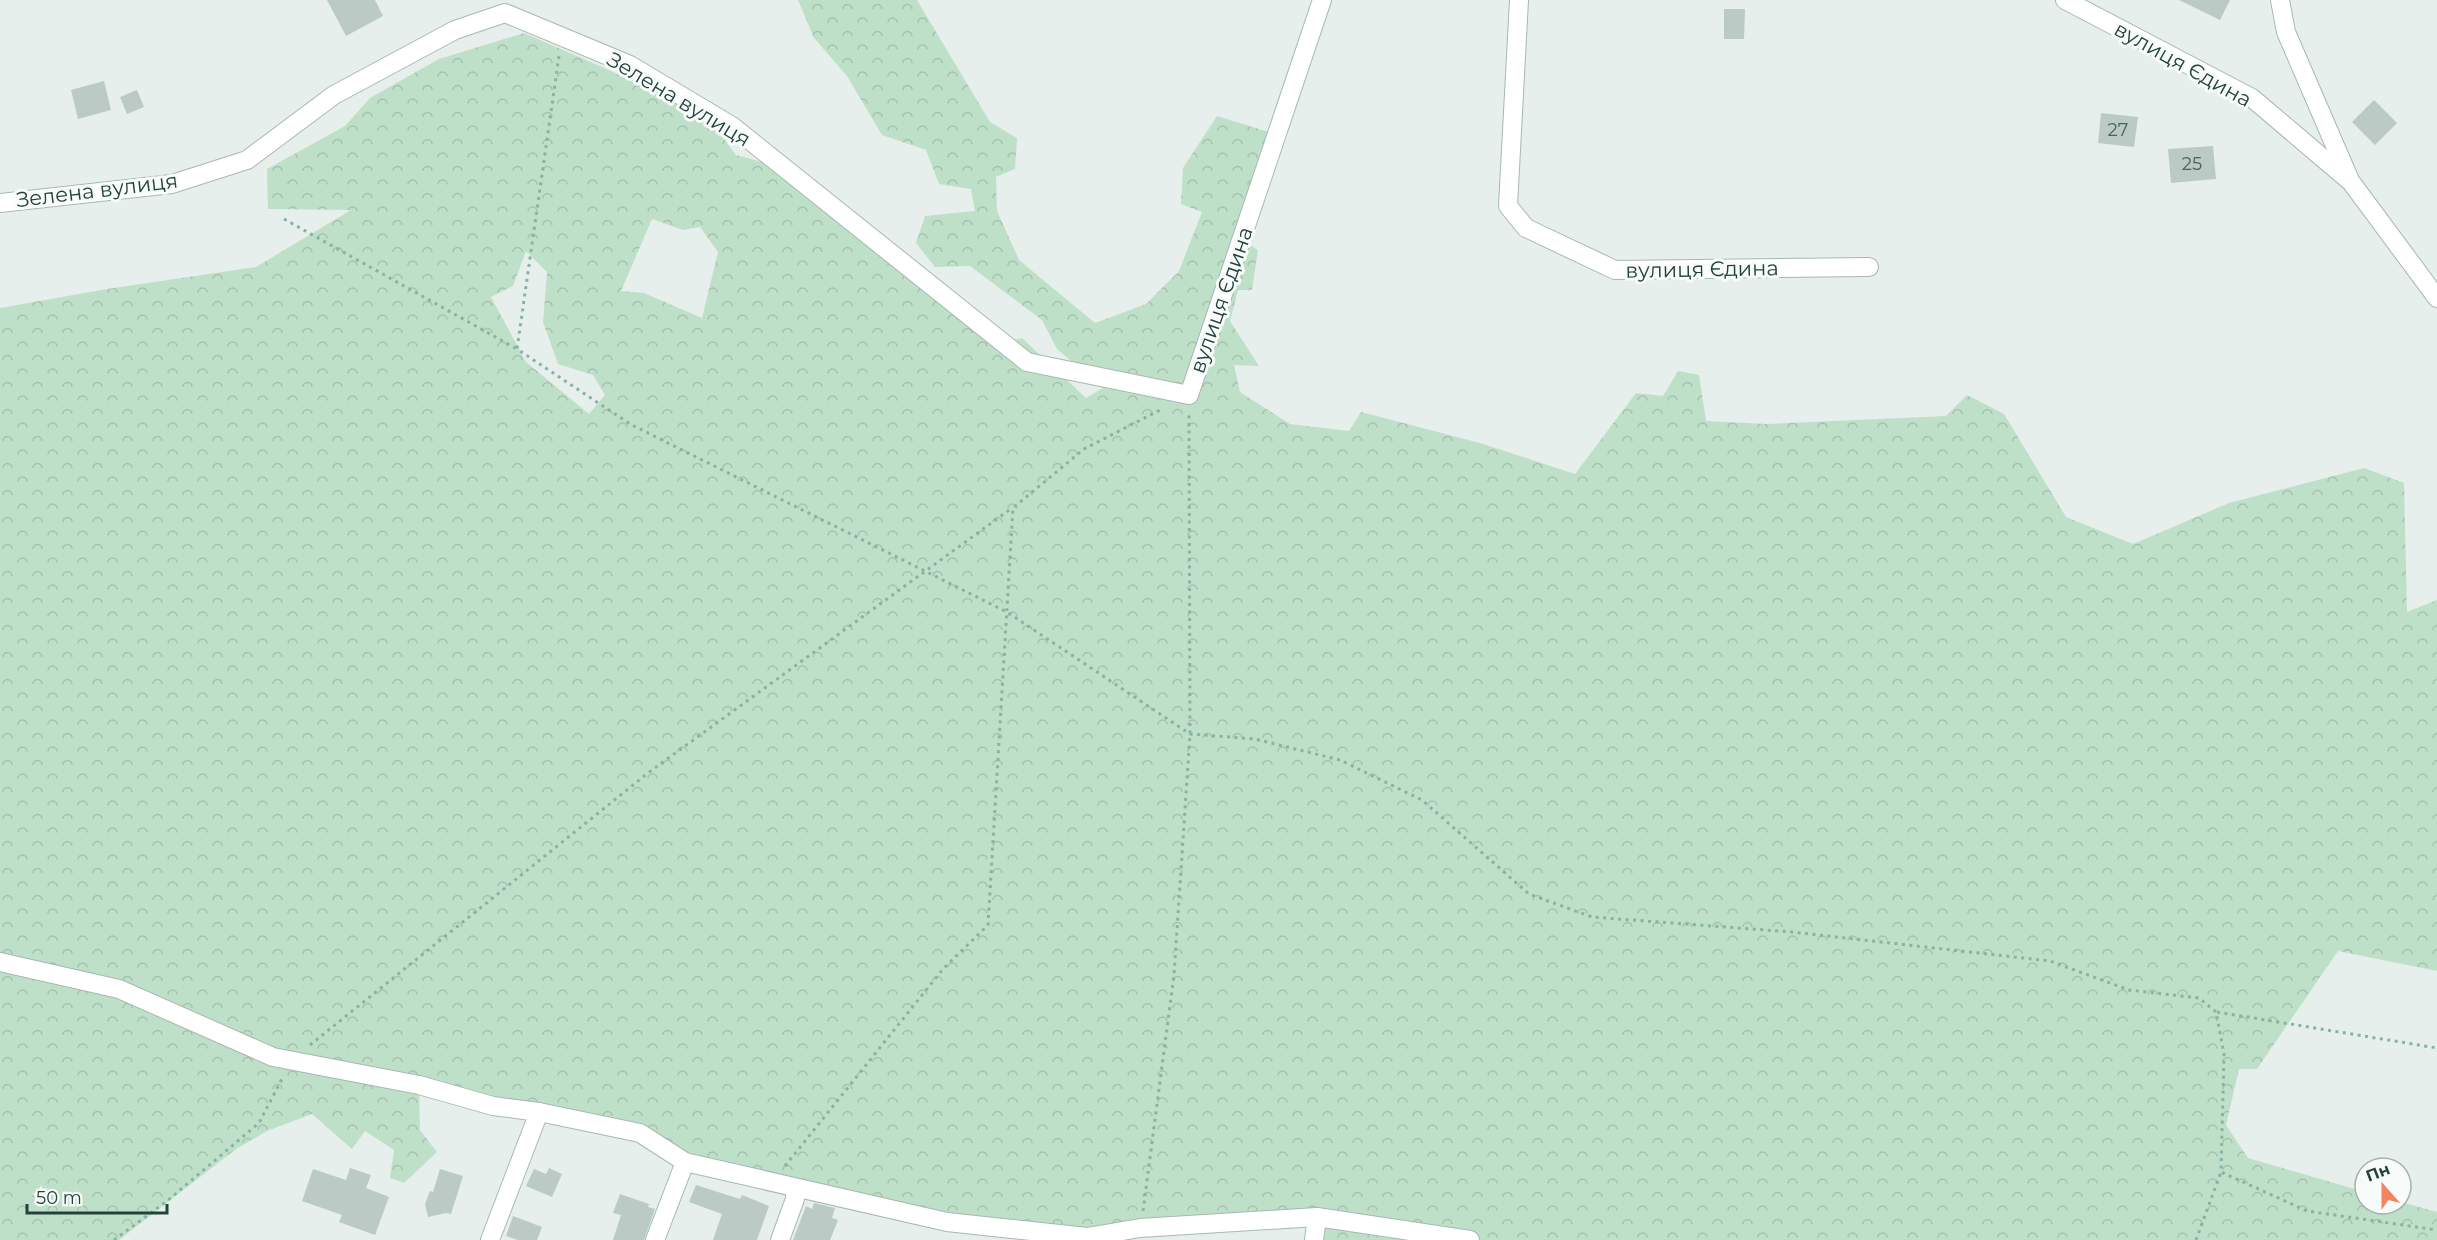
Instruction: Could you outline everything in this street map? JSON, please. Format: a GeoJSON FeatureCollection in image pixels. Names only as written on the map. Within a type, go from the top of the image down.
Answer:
{"type":"FeatureCollection","features":[{"type":"Feature","properties":{"kind":"street","name":"вулиця Єдина"},"geometry":{"type":"LineString","coordinates":[[1189,395],[1323,0]]}},
{"type":"Feature","properties":{"kind":"street","name":"вулиця Єдина"},"geometry":{"type":"LineString","coordinates":[[1519,0],[1508,206],[1526,228],[1615,270],[1869,267]]}},
{"type":"Feature","properties":{"kind":"street","name":"вулиця Єдина"},"geometry":{"type":"LineString","coordinates":[[2065,0],[2252,98],[2351,182],[2437,298]]}},
{"type":"Feature","properties":{"kind":"street"},"geometry":{"type":"LineString","coordinates":[[2280,0],[2286,32],[2351,182]]}},
{"type":"Feature","properties":{"kind":"street","name":"Зелена вулиця"},"geometry":{"type":"LineString","coordinates":[[0,203],[172,184],[247,160],[334,95],[455,30],[506,13],[630,65],[732,126],[1027,362],[1189,395]]}},
{"type":"Feature","properties":{"kind":"street"},"geometry":{"type":"LineString","coordinates":[[0,962],[119,989],[273,1057],[419,1085],[493,1106],[539,1112],[640,1133],[685,1162],[947,1222],[1087,1237],[1317,1217],[1470,1240]]}},
{"type":"Feature","properties":{"kind":"street"},"geometry":{"type":"LineString","coordinates":[[490,1240],[539,1112]]}},
{"type":"Feature","properties":{"kind":"street"},"geometry":{"type":"LineString","coordinates":[[655,1240],[685,1162]]}},
{"type":"Feature","properties":{"kind":"street"},"geometry":{"type":"LineString","coordinates":[[780,1240],[795,1199],[795,1188]]}},
{"type":"Feature","properties":{"kind":"street"},"geometry":{"type":"LineString","coordinates":[[1314,1240],[1317,1217]]}},
{"type":"Feature","properties":{"kind":"street"},"geometry":{"type":"LineString","coordinates":[[942,1240],[947,1222]]}},
{"type":"Feature","properties":{"kind":"path"},"geometry":{"type":"LineString","coordinates":[[517,349],[562,36]]}},
{"type":"Feature","properties":{"kind":"path"},"geometry":{"type":"LineString","coordinates":[[284,219],[517,349],[630,424],[1007,612],[1190,734],[1255,739],[1340,760],[1422,800],[1529,894],[1592,917],[1792,932],[2050,961],[2129,990],[2199,998],[2216,1012],[2437,1048]]}},
{"type":"Feature","properties":{"kind":"path"},"geometry":{"type":"LineString","coordinates":[[114,1240],[167,1201],[259,1123],[292,1060],[648,773],[1013,507],[1084,449],[1189,395],[1190,734],[1174,975],[1138,1234]]}},
{"type":"Feature","properties":{"kind":"path"},"geometry":{"type":"LineString","coordinates":[[772,1182],[943,969],[988,926],[1013,507]]}},
{"type":"Feature","properties":{"kind":"path"},"geometry":{"type":"LineString","coordinates":[[2196,1240],[2221,1172],[2224,1054],[2216,1012]]}},
{"type":"Feature","properties":{"kind":"path"},"geometry":{"type":"LineString","coordinates":[[2221,1172],[2307,1211],[2437,1230]]}},
{"type":"Feature","properties":{"kind":"green space"},"geometry":{"type":"Polygon","coordinates":[[[798,0],[917,0],[990,122],[1017,138],[1015,169],[996,177],[997,211],[1019,260],[1095,323],[1146,304],[1179,271],[1202,212],[1181,204],[1183,168],[1217,116],[1272,133],[1236,236],[1258,250],[1252,290],[1238,290],[1230,321],[1259,366],[1234,365],[1240,392],[1290,424],[1349,431],[1361,412],[1480,443],[1575,474],[1636,393],[1663,396],[1678,371],[1699,375],[1706,421],[1766,424],[1946,416],[1967,395],[2004,414],[2066,517],[2133,544],[2229,503],[2364,468],[2404,483],[2407,612],[2437,600],[2437,971],[2338,951],[2257,1069],[2239,1069],[2226,1125],[2248,1158],[2353,1189],[2353,1216],[2413,1216],[2413,1205],[2437,1212],[2437,1240],[1314,1240],[1317,1218],[1087,1237],[947,1222],[728,1173],[640,1133],[419,1086],[420,1130],[437,1152],[404,1183],[390,1178],[394,1150],[365,1131],[352,1149],[312,1114],[267,1131],[236,1149],[119,1240],[0,1240],[0,308],[107,289],[256,267],[351,210],[268,209],[267,169],[345,126],[370,98],[439,59],[524,33],[703,111],[736,155],[788,169],[1009,341],[1022,338],[1086,398],[1103,388],[1057,349],[1042,320],[970,266],[935,267],[916,243],[925,216],[975,211],[971,189],[939,184],[926,150],[882,135],[847,76],[814,38],[798,0]],[[652,219],[621,291],[644,293],[702,318],[718,252],[700,227],[683,230],[652,219]],[[526,251],[513,286],[491,297],[526,362],[589,414],[605,395],[593,375],[558,364],[543,322],[547,272],[526,251]]]}},
{"type":"Feature","properties":{"kind":"building"},"geometry":{"type":"Polygon","coordinates":[[[327,0],[375,0],[383,16],[346,36],[327,0]]]}},
{"type":"Feature","properties":{"kind":"building"},"geometry":{"type":"Polygon","coordinates":[[[2179,0],[2230,0],[2220,20],[2179,0]]]}},
{"type":"Feature","properties":{"kind":"building"},"geometry":{"type":"Polygon","coordinates":[[[1724,9],[1745,9],[1744,39],[1724,39],[1724,9]]]}},
{"type":"Feature","properties":{"kind":"building"},"geometry":{"type":"Polygon","coordinates":[[[104,81],[111,110],[78,119],[71,90],[104,81]]]}},
{"type":"Feature","properties":{"kind":"building"},"geometry":{"type":"Polygon","coordinates":[[[137,90],[144,107],[127,114],[120,97],[137,90]]]}},
{"type":"Feature","properties":{"kind":"building"},"geometry":{"type":"Polygon","coordinates":[[[2374,100],[2397,123],[2375,145],[2352,122],[2374,100]]]}},
{"type":"Feature","properties":{"kind":"building"},"geometry":{"type":"Polygon","coordinates":[[[2101,113],[2138,117],[2134,147],[2098,143],[2101,113]]]}},
{"type":"Feature","properties":{"kind":"building"},"geometry":{"type":"Polygon","coordinates":[[[2213,146],[2216,179],[2171,183],[2168,149],[2213,146]]]}},
{"type":"Feature","properties":{"kind":"building"},"geometry":{"type":"Polygon","coordinates":[[[350,1168],[371,1175],[366,1188],[389,1197],[375,1235],[339,1222],[342,1215],[302,1201],[313,1169],[346,1180],[350,1168]]]}},
{"type":"Feature","properties":{"kind":"building"},"geometry":{"type":"Polygon","coordinates":[[[549,1168],[562,1174],[552,1197],[526,1186],[534,1169],[546,1174],[549,1168]]]}},
{"type":"Feature","properties":{"kind":"building"},"geometry":{"type":"Polygon","coordinates":[[[440,1169],[463,1176],[451,1214],[428,1217],[425,1204],[430,1191],[433,1192],[440,1169]]]}},
{"type":"Feature","properties":{"kind":"building"},"geometry":{"type":"Polygon","coordinates":[[[696,1185],[740,1199],[742,1195],[769,1206],[757,1240],[713,1240],[722,1214],[689,1202],[696,1185]]]}},
{"type":"Feature","properties":{"kind":"building"},"geometry":{"type":"Polygon","coordinates":[[[620,1194],[649,1204],[648,1207],[655,1209],[644,1240],[613,1240],[621,1215],[613,1213],[620,1194]]]}},
{"type":"Feature","properties":{"kind":"building"},"geometry":{"type":"Polygon","coordinates":[[[814,1203],[835,1208],[832,1218],[838,1220],[830,1240],[793,1240],[806,1206],[812,1209],[814,1203]]]}},
{"type":"Feature","properties":{"kind":"building"},"geometry":{"type":"Polygon","coordinates":[[[513,1216],[542,1227],[537,1240],[518,1240],[506,1236],[513,1216]]]}}]}
